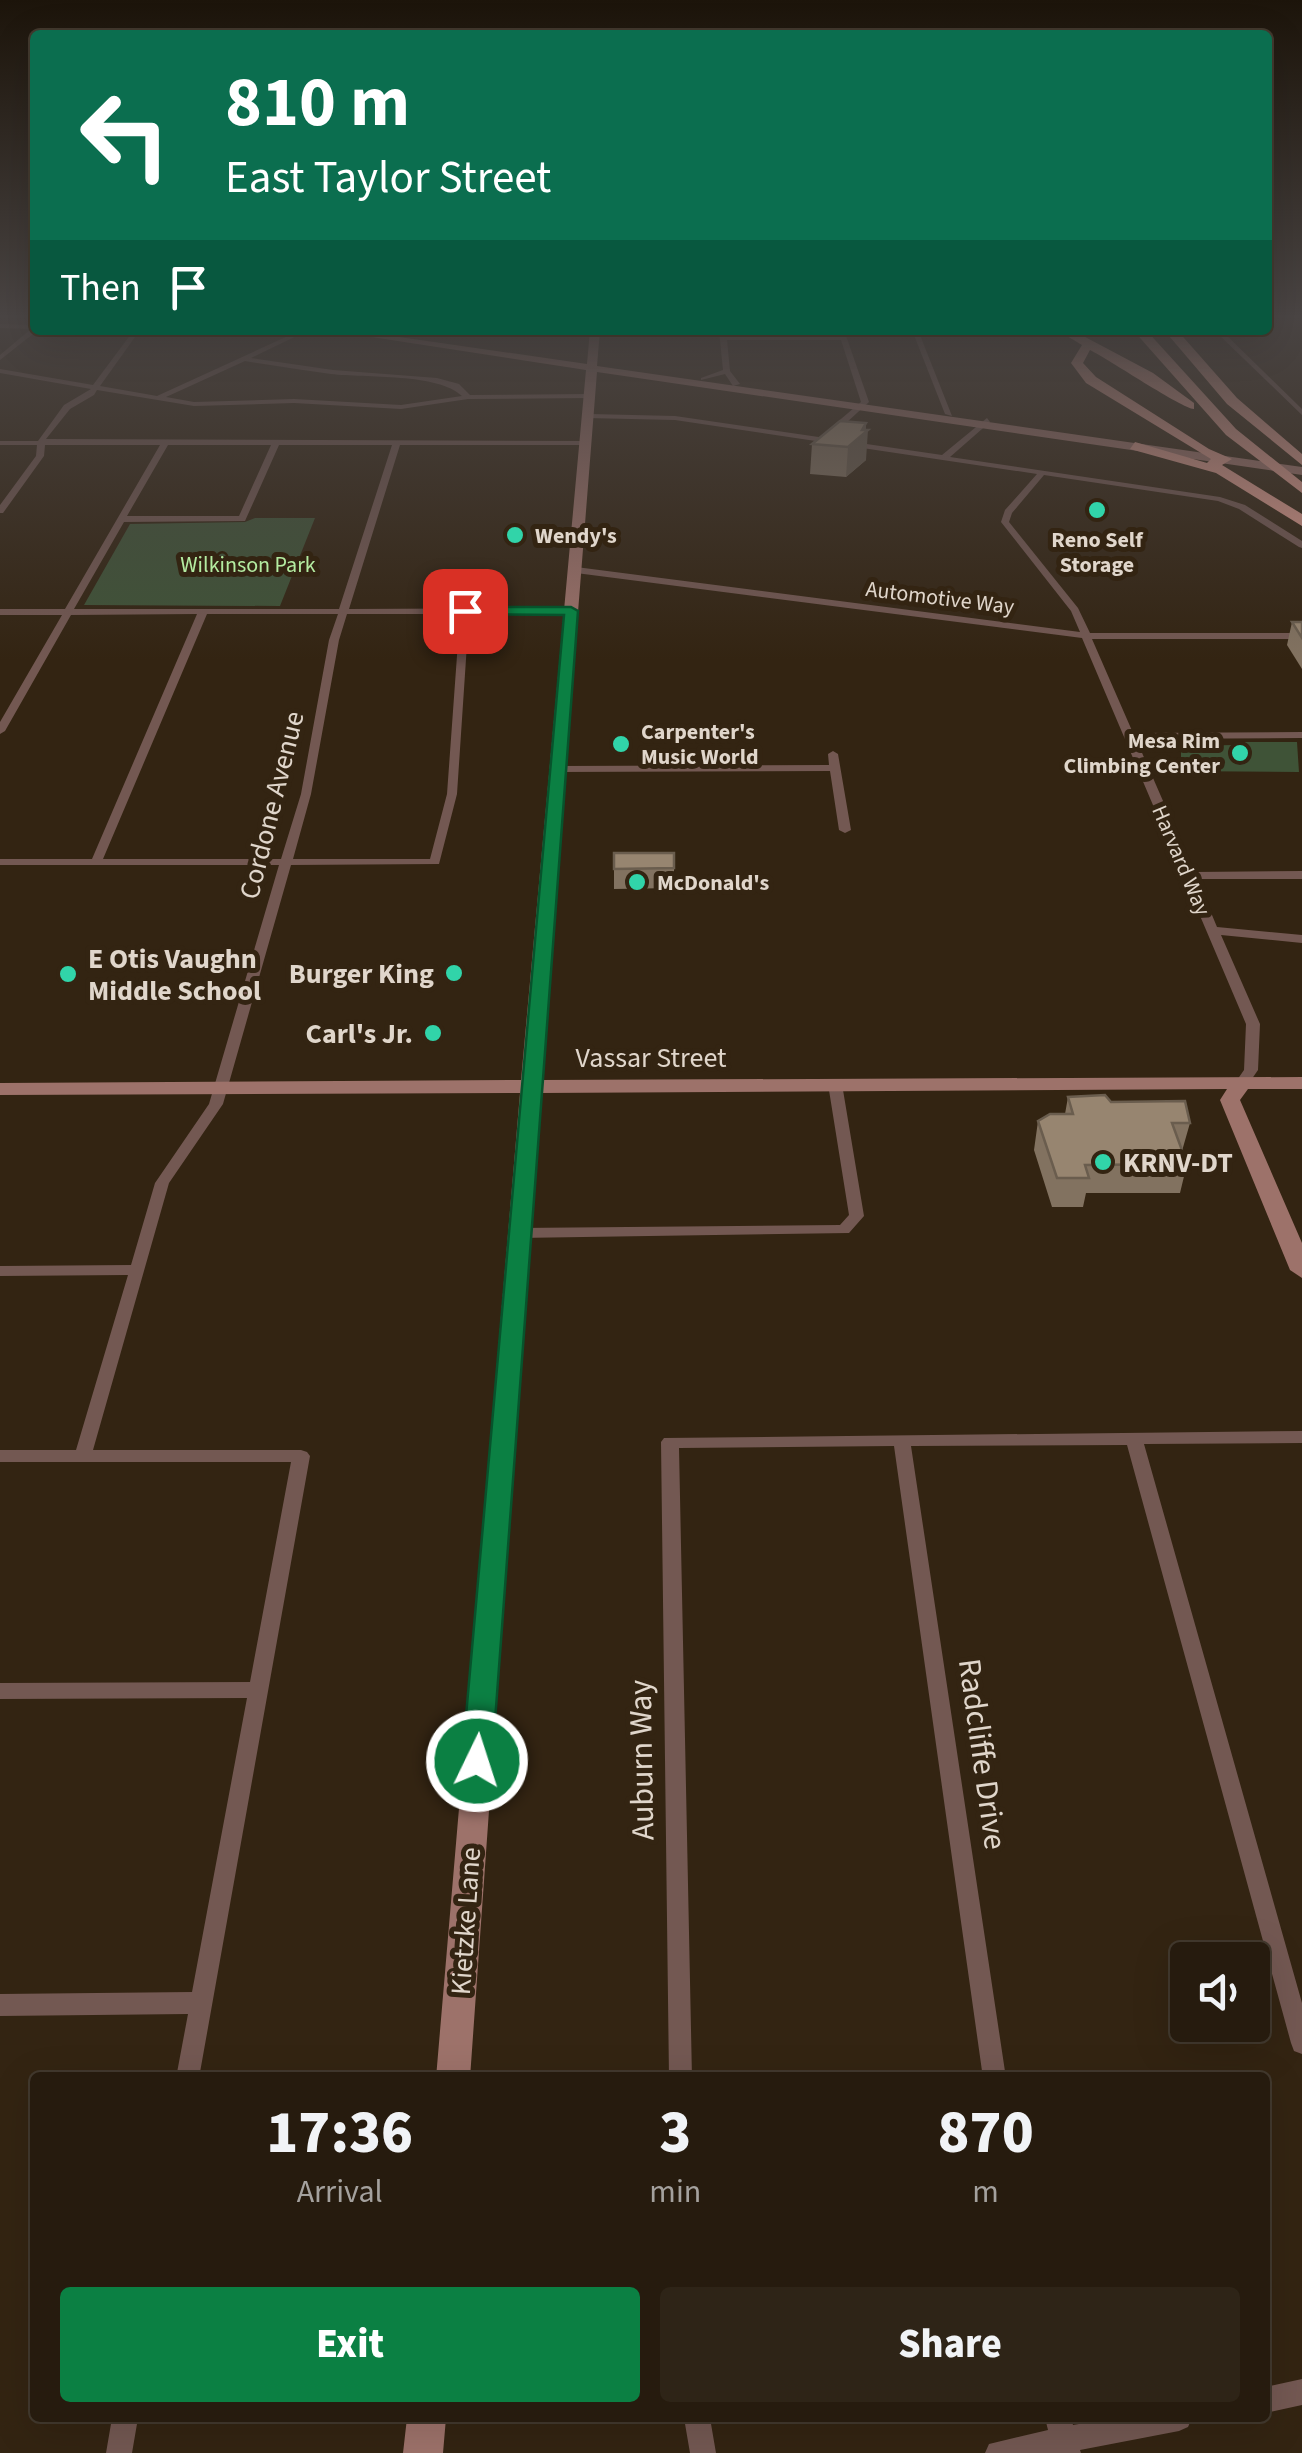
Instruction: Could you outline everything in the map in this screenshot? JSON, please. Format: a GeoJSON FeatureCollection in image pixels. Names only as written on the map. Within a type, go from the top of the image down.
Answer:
{"type":"FeatureCollection","features":[{"type":"Feature","properties":{"kind":"highway"},"geometry":{"type":"LineString","coordinates":[[1130,443],[1162,436],[1160,430]]}},
{"type":"Feature","properties":{"kind":"highway"},"geometry":{"type":"LineString","coordinates":[[1171,430],[1201,450],[1233,454],[1285,476],[1302,489]]}},
{"type":"Feature","properties":{"kind":"highway"},"geometry":{"type":"LineString","coordinates":[[1215,430],[1233,454]]}},
{"type":"Feature","properties":{"kind":"highway"},"geometry":{"type":"LineString","coordinates":[[1217,430],[1233,454]]}},
{"type":"Feature","properties":{"kind":"highway"},"geometry":{"type":"LineString","coordinates":[[1264,430],[1299,462]]}},
{"type":"Feature","properties":{"kind":"highway"},"geometry":{"type":"LineString","coordinates":[[1130,443],[1193,462],[1242,483]]}},
{"type":"Feature","properties":{"kind":"highway"},"geometry":{"type":"LineString","coordinates":[[1233,454],[1214,466],[1302,521]]}},
{"type":"Feature","properties":{"kind":"main road","name":"Kietzke Lane"},"geometry":{"type":"LineString","coordinates":[[453,2072],[518,1232],[588,430]]}},
{"type":"Feature","properties":{"kind":"main road"},"geometry":{"type":"LineString","coordinates":[[1044,430],[1299,462]]}},
{"type":"Feature","properties":{"kind":"main road"},"geometry":{"type":"LineString","coordinates":[[1130,443],[1201,450]]}},
{"type":"Feature","properties":{"kind":"main road","name":"Vassar Street"},"geometry":{"type":"LineString","coordinates":[[0,1089],[1302,1082]]}},
{"type":"Feature","properties":{"kind":"main road","name":"Harvard Way"},"geometry":{"type":"LineString","coordinates":[[1242,1083],[1230,1100],[1302,1270]]}},
{"type":"Feature","properties":{"kind":"street"},"geometry":{"type":"LineString","coordinates":[[0,511],[40,456],[41,442],[50,430]]}},
{"type":"Feature","properties":{"kind":"street"},"geometry":{"type":"LineString","coordinates":[[758,430],[1227,500],[1302,544]]}},
{"type":"Feature","properties":{"kind":"street"},"geometry":{"type":"LineString","coordinates":[[822,440],[832,430]]}},
{"type":"Feature","properties":{"kind":"street"},"geometry":{"type":"LineString","coordinates":[[944,458],[975,430]]}},
{"type":"Feature","properties":{"kind":"street"},"geometry":{"type":"LineString","coordinates":[[0,443],[586,443]]}},
{"type":"Feature","properties":{"kind":"street"},"geometry":{"type":"LineString","coordinates":[[0,731],[164,443]]}},
{"type":"Feature","properties":{"kind":"street"},"geometry":{"type":"LineString","coordinates":[[122,519],[242,518],[276,443]]}},
{"type":"Feature","properties":{"kind":"street","name":"Cordone Avenue"},"geometry":{"type":"LineString","coordinates":[[84,1455],[162,1182],[211,1115],[306,794],[344,612],[397,443]]}},
{"type":"Feature","properties":{"kind":"street","name":"Harvard Way"},"geometry":{"type":"LineString","coordinates":[[1042,472],[1008,512],[1006,522],[1075,610],[1255,1032],[1251,1070],[1242,1083]]}},
{"type":"Feature","properties":{"kind":"street"},"geometry":{"type":"LineString","coordinates":[[0,488],[16,488]]}},
{"type":"Feature","properties":{"kind":"street","name":"Automotive Way"},"geometry":{"type":"LineString","coordinates":[[576,570],[1086,636],[1302,636]]}},
{"type":"Feature","properties":{"kind":"street"},"geometry":{"type":"LineString","coordinates":[[0,862],[435,862],[452,794],[465,611]]}},
{"type":"Feature","properties":{"kind":"street"},"geometry":{"type":"LineString","coordinates":[[0,612],[571,611]]}},
{"type":"Feature","properties":{"kind":"street"},"geometry":{"type":"LineString","coordinates":[[96,862],[203,612]]}},
{"type":"Feature","properties":{"kind":"street"},"geometry":{"type":"LineString","coordinates":[[1128,736],[1302,736]]}},
{"type":"Feature","properties":{"kind":"street"},"geometry":{"type":"LineString","coordinates":[[834,754],[845,830]]}},
{"type":"Feature","properties":{"kind":"street"},"geometry":{"type":"LineString","coordinates":[[558,768],[836,768]]}},
{"type":"Feature","properties":{"kind":"street"},"geometry":{"type":"LineString","coordinates":[[1189,876],[1302,875]]}},
{"type":"Feature","properties":{"kind":"street"},"geometry":{"type":"LineString","coordinates":[[1212,930],[1302,939]]}},
{"type":"Feature","properties":{"kind":"street"},"geometry":{"type":"LineString","coordinates":[[518,1232],[844,1230],[857,1216],[835,1084]]}},
{"type":"Feature","properties":{"kind":"street"},"geometry":{"type":"LineString","coordinates":[[0,1271],[137,1270]]}},
{"type":"Feature","properties":{"kind":"street"},"geometry":{"type":"LineString","coordinates":[[902,1440],[1302,1437]]}},
{"type":"Feature","properties":{"kind":"street"},"geometry":{"type":"LineString","coordinates":[[1134,1438],[1302,2043]]}},
{"type":"Feature","properties":{"kind":"street","name":"Auburn Way"},"geometry":{"type":"LineString","coordinates":[[682,2072],[670,1442],[902,1440]]}},
{"type":"Feature","properties":{"kind":"street","name":"Radcliffe Drive"},"geometry":{"type":"LineString","coordinates":[[902,1440],[995,2072]]}},
{"type":"Feature","properties":{"kind":"street"},"geometry":{"type":"LineString","coordinates":[[0,1456],[301,1456],[188,2072]]}},
{"type":"Feature","properties":{"kind":"street"},"geometry":{"type":"LineString","coordinates":[[0,1691],[258,1690]]}},
{"type":"Feature","properties":{"kind":"street"},"geometry":{"type":"LineString","coordinates":[[0,2005],[200,2003]]}},
{"type":"Feature","properties":{"kind":"street"},"geometry":{"type":"LineString","coordinates":[[1270,2399],[1302,2392]]}},
{"type":"Feature","properties":{"kind":"street"},"geometry":{"type":"LineString","coordinates":[[118,2453],[124,2422]]}},
{"type":"Feature","properties":{"kind":"street"},"geometry":{"type":"LineString","coordinates":[[698,2422],[703,2453]]}},
{"type":"Feature","properties":{"kind":"street"},"geometry":{"type":"LineString","coordinates":[[998,2453],[1063,2437],[1155,2422]]}},
{"type":"Feature","properties":{"kind":"green space","name":"Wilkinson Park"},"geometry":{"type":"Polygon","coordinates":[[[255,518],[315,518],[280,606],[84,605],[130,524],[245,522],[255,518]]]}},
{"type":"Feature","properties":{"kind":"green space","name":"Mesa Rim Climbing Center"},"geometry":{"type":"Polygon","coordinates":[[[1297,742],[1299,772],[1172,771],[1181,760],[1181,746],[1297,742]]]}},
{"type":"Feature","properties":{"kind":"building"},"geometry":{"type":"Polygon","coordinates":[[[828,430],[867,430],[848,447],[812,444],[828,430]]]}},
{"type":"Feature","properties":{"kind":"building"},"geometry":{"type":"Polygon","coordinates":[[[1292,622],[1302,622],[1302,638],[1292,622]]]}},
{"type":"Feature","properties":{"kind":"building"},"geometry":{"type":"Polygon","coordinates":[[[614,853],[674,853],[674,868],[614,869],[614,853]]]}},
{"type":"Feature","properties":{"kind":"building"},"geometry":{"type":"Polygon","coordinates":[[[1105,1095],[1111,1102],[1185,1101],[1190,1123],[1172,1123],[1187,1164],[1085,1165],[1089,1178],[1057,1178],[1038,1121],[1050,1114],[1073,1114],[1068,1097],[1105,1095]]]}},
{"type":"Feature","properties":{"kind":"place","name":"Reno Self Storage"},"geometry":{"type":"Point","coordinates":[1097,510]}},
{"type":"Feature","properties":{"kind":"place","name":"Wendy's"},"geometry":{"type":"Point","coordinates":[515,535]}},
{"type":"Feature","properties":{"kind":"place","name":"Carpenter's Music World"},"geometry":{"type":"Point","coordinates":[621,744]}},
{"type":"Feature","properties":{"kind":"place","name":"Mesa Rim Climbing Center"},"geometry":{"type":"Point","coordinates":[1240,753]}},
{"type":"Feature","properties":{"kind":"place","name":"McDonald's"},"geometry":{"type":"Point","coordinates":[637,882]}},
{"type":"Feature","properties":{"kind":"place","name":"Burger King"},"geometry":{"type":"Point","coordinates":[454,973]}},
{"type":"Feature","properties":{"kind":"place","name":"E Otis Vaughn Middle School"},"geometry":{"type":"Point","coordinates":[68,974]}},
{"type":"Feature","properties":{"kind":"place","name":"Carl's Jr."},"geometry":{"type":"Point","coordinates":[433,1033]}},
{"type":"Feature","properties":{"kind":"place","name":"KRNV-DT"},"geometry":{"type":"Point","coordinates":[1103,1162]}},
{"type":"Feature","properties":{"kind":"route"},"geometry":{"type":"LineString","coordinates":[[465,611],[571,611],[477,1761]]}}]}
